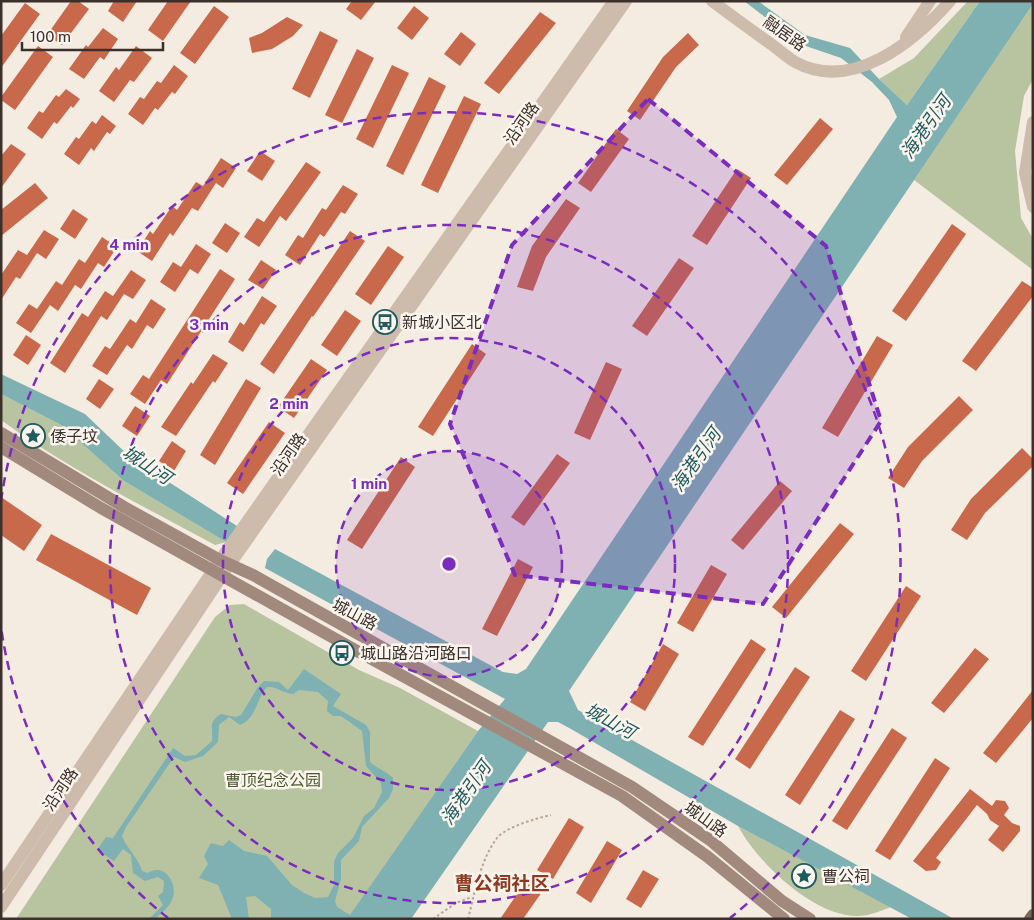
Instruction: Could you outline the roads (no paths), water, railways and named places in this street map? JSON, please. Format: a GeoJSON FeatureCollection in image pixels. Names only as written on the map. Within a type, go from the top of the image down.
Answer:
{"type":"FeatureCollection","features":[{"type":"Feature","properties":{"kind":"main road","name":"城山路"},"geometry":{"type":"LineString","coordinates":[[1,433],[222,567],[482,720],[622,796],[708,857],[784,919]]}},
{"type":"Feature","properties":{"kind":"main road","name":"城山路"},"geometry":{"type":"LineString","coordinates":[[1,447],[101,508],[222,567],[253,575],[542,736],[647,798],[710,840],[782,901],[810,919]]}},
{"type":"Feature","properties":{"kind":"main road"},"geometry":{"type":"LineString","coordinates":[[1030,919],[1033,915]]}},
{"type":"Feature","properties":{"kind":"street","name":"沿河路"},"geometry":{"type":"LineString","coordinates":[[1,886],[614,1]]}},
{"type":"Feature","properties":{"kind":"street","name":"沿河路"},"geometry":{"type":"LineString","coordinates":[[1,907],[222,567],[626,1]]}},
{"type":"Feature","properties":{"kind":"street","name":"融居路"},"geometry":{"type":"LineString","coordinates":[[712,1],[795,62],[812,68],[841,72],[872,63],[900,45],[933,21],[950,1]]}},
{"type":"Feature","properties":{"kind":"street"},"geometry":{"type":"LineString","coordinates":[[900,45],[930,1]]}},
{"type":"Feature","properties":{"kind":"street"},"geometry":{"type":"LineString","coordinates":[[1033,122],[1025,173],[1033,207]]}},
{"type":"Feature","properties":{"kind":"water","name":"海港引河"},"geometry":{"type":"Polygon","coordinates":[[[744,1],[758,1],[805,35],[850,48],[907,105],[980,1],[1033,1],[1033,4],[569,691],[578,710],[954,919],[912,919],[738,826],[571,729],[558,722],[548,722],[411,919],[271,919],[271,909],[255,896],[246,897],[249,919],[232,919],[218,885],[199,878],[208,864],[204,856],[211,843],[223,846],[229,840],[244,851],[267,856],[292,885],[315,898],[328,897],[334,885],[334,861],[338,853],[353,838],[364,816],[374,808],[382,792],[381,783],[366,766],[362,731],[341,716],[333,716],[327,711],[328,701],[318,692],[299,690],[293,694],[267,687],[246,722],[240,725],[229,717],[219,725],[218,742],[203,756],[185,762],[174,757],[126,827],[122,836],[142,871],[148,873],[160,870],[169,877],[174,888],[174,894],[169,905],[156,919],[149,919],[163,905],[158,896],[163,892],[164,881],[158,877],[145,881],[133,873],[131,855],[123,849],[114,861],[97,850],[106,837],[113,838],[173,748],[185,756],[196,755],[212,741],[214,719],[221,714],[236,717],[241,715],[258,687],[264,681],[279,682],[288,690],[304,669],[341,694],[333,706],[366,725],[370,732],[370,762],[393,778],[393,789],[389,798],[362,827],[359,841],[341,860],[341,879],[335,901],[337,907],[350,915],[478,731],[505,699],[265,568],[267,559],[275,549],[503,672],[517,674],[526,669],[897,117],[889,100],[872,82],[841,58],[800,44],[744,1]]]}},
{"type":"Feature","properties":{"kind":"water"},"geometry":{"type":"Polygon","coordinates":[[[1,374],[85,414],[130,457],[237,526],[226,542],[124,481],[61,425],[1,394],[1,374]]]}},
{"type":"Feature","properties":{"kind":"place","name":"新城小区北"},"geometry":{"type":"Point","coordinates":[385,322]}},
{"type":"Feature","properties":{"kind":"place","name":"倭子坟"},"geometry":{"type":"Point","coordinates":[33,436]}},
{"type":"Feature","properties":{"kind":"place","name":"城山路沿河路口"},"geometry":{"type":"Point","coordinates":[342,653]}},
{"type":"Feature","properties":{"kind":"place","name":"曹公祠"},"geometry":{"type":"Point","coordinates":[804,876]}},
{"type":"Feature","properties":{"kind":"district","name":"曹公祠社区"},"geometry":{"type":"Point","coordinates":[502,883]}},
{"type":"Feature","properties":{"kind":"water label","name":"城山河"},"geometry":{"type":"Point","coordinates":[147,465]}},
{"type":"Feature","properties":{"kind":"water label","name":"城山河"},"geometry":{"type":"Point","coordinates":[610,721]}},
{"type":"Feature","properties":{"kind":"park label","name":"曹顶纪念公园"},"geometry":{"type":"Point","coordinates":[273,780]}}]}
